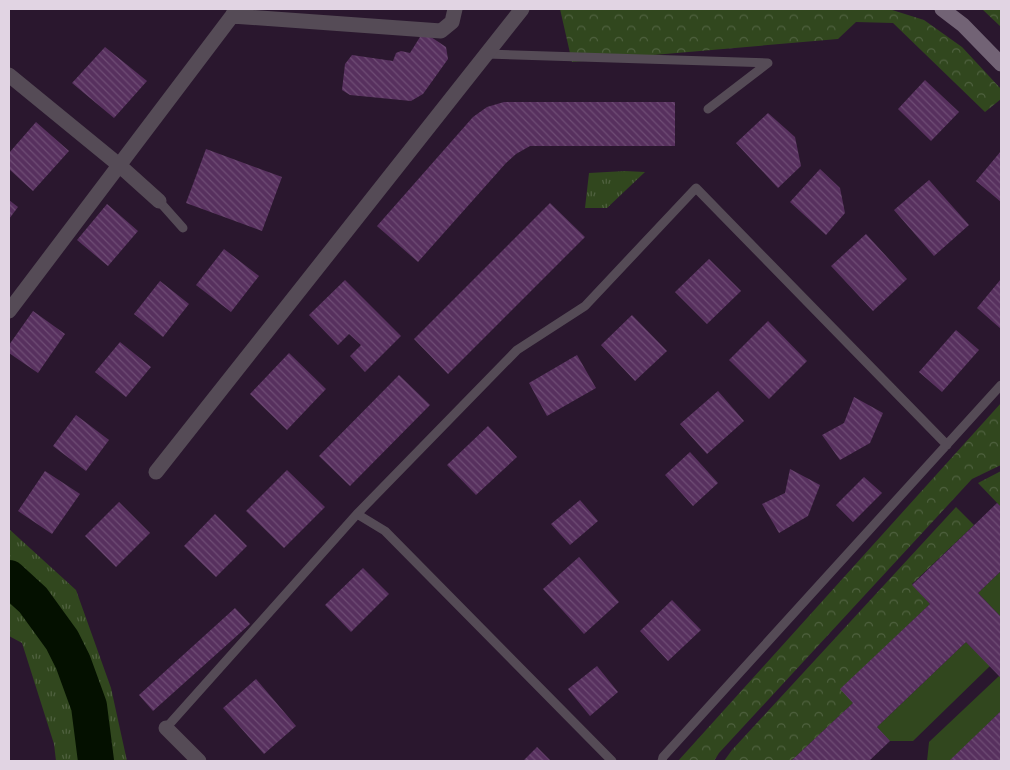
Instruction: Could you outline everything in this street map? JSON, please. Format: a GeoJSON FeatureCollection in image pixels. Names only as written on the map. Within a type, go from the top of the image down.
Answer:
{"type":"FeatureCollection","features":[{"type":"Feature","properties":{"kind":"main road"},"geometry":{"type":"LineString","coordinates":[[942,9],[963,25],[1001,64]]}},
{"type":"Feature","properties":{"kind":"street"},"geometry":{"type":"LineString","coordinates":[[9,311],[234,12],[441,31],[452,22],[456,9]]}},
{"type":"Feature","properties":{"kind":"street"},"geometry":{"type":"LineString","coordinates":[[156,472],[522,9]]}},
{"type":"Feature","properties":{"kind":"street"},"geometry":{"type":"LineString","coordinates":[[9,75],[119,165],[159,201]]}},
{"type":"Feature","properties":{"kind":"street"},"geometry":{"type":"LineString","coordinates":[[166,728],[199,761]]}},
{"type":"Feature","properties":{"kind":"lane"},"geometry":{"type":"LineString","coordinates":[[486,54],[768,63],[708,109]]}},
{"type":"Feature","properties":{"kind":"lane"},"geometry":{"type":"LineString","coordinates":[[166,728],[357,514],[517,350],[585,306],[696,188],[947,445]]}},
{"type":"Feature","properties":{"kind":"lane"},"geometry":{"type":"LineString","coordinates":[[159,201],[182,228]]}},
{"type":"Feature","properties":{"kind":"lane"},"geometry":{"type":"LineString","coordinates":[[662,761],[663,757],[1001,385]]}},
{"type":"Feature","properties":{"kind":"lane"},"geometry":{"type":"LineString","coordinates":[[357,514],[385,531],[612,761]]}},
{"type":"Feature","properties":{"kind":"green space"},"geometry":{"type":"Polygon","coordinates":[[[560,9],[889,9],[924,20],[962,47],[1001,89],[1001,99],[985,112],[893,23],[856,22],[838,39],[572,62],[560,9]]]}},
{"type":"Feature","properties":{"kind":"green space"},"geometry":{"type":"Polygon","coordinates":[[[982,9],[1001,9],[1001,27],[982,9]]]}},
{"type":"Feature","properties":{"kind":"green space"},"geometry":{"type":"Polygon","coordinates":[[[645,172],[607,208],[585,208],[589,173],[645,172]]]}},
{"type":"Feature","properties":{"kind":"green space"},"geometry":{"type":"Polygon","coordinates":[[[1001,403],[1001,465],[972,479],[719,753],[714,761],[678,761],[1001,403]]]}},
{"type":"Feature","properties":{"kind":"green space"},"geometry":{"type":"Polygon","coordinates":[[[1001,471],[1001,507],[978,483],[1001,471]]]}},
{"type":"Feature","properties":{"kind":"green space"},"geometry":{"type":"Polygon","coordinates":[[[956,507],[974,525],[912,584],[930,604],[841,689],[853,703],[791,761],[724,761],[732,750],[956,507]]]}},
{"type":"Feature","properties":{"kind":"green space"},"geometry":{"type":"Polygon","coordinates":[[[9,529],[76,590],[111,688],[127,761],[56,761],[54,744],[22,643],[9,636],[9,529]]]}},
{"type":"Feature","properties":{"kind":"green space"},"geometry":{"type":"Polygon","coordinates":[[[1001,571],[1001,617],[978,593],[1001,571]]]}},
{"type":"Feature","properties":{"kind":"green space"},"geometry":{"type":"Polygon","coordinates":[[[966,642],[990,666],[913,741],[890,741],[877,727],[966,642]]]}},
{"type":"Feature","properties":{"kind":"green space"},"geometry":{"type":"Polygon","coordinates":[[[999,676],[1001,678],[1001,711],[950,761],[927,761],[929,742],[999,676]]]}},
{"type":"Feature","properties":{"kind":"building"},"geometry":{"type":"Polygon","coordinates":[[[428,35],[446,47],[448,59],[423,94],[411,101],[350,95],[342,90],[345,64],[352,55],[393,61],[396,53],[401,51],[410,53],[420,37],[428,35]]]}},
{"type":"Feature","properties":{"kind":"building"},"geometry":{"type":"Polygon","coordinates":[[[105,47],[147,81],[114,118],[72,83],[105,47]]]}},
{"type":"Feature","properties":{"kind":"building"},"geometry":{"type":"Polygon","coordinates":[[[925,80],[959,112],[931,141],[898,109],[925,80]]]}},
{"type":"Feature","properties":{"kind":"building"},"geometry":{"type":"Polygon","coordinates":[[[504,102],[675,102],[675,146],[530,146],[516,154],[506,163],[418,262],[377,226],[473,117],[487,107],[504,102]]]}},
{"type":"Feature","properties":{"kind":"building"},"geometry":{"type":"Polygon","coordinates":[[[768,113],[795,137],[801,166],[778,188],[736,143],[768,113]]]}},
{"type":"Feature","properties":{"kind":"building"},"geometry":{"type":"Polygon","coordinates":[[[36,122],[69,151],[33,191],[9,169],[9,153],[36,122]]]}},
{"type":"Feature","properties":{"kind":"building"},"geometry":{"type":"Polygon","coordinates":[[[206,149],[282,177],[262,231],[186,203],[206,149]]]}},
{"type":"Feature","properties":{"kind":"building"},"geometry":{"type":"Polygon","coordinates":[[[1001,151],[1001,202],[976,181],[1001,151]]]}},
{"type":"Feature","properties":{"kind":"building"},"geometry":{"type":"Polygon","coordinates":[[[820,169],[840,188],[845,213],[826,235],[790,202],[820,169]]]}},
{"type":"Feature","properties":{"kind":"building"},"geometry":{"type":"Polygon","coordinates":[[[929,180],[969,225],[934,256],[894,210],[929,180]]]}},
{"type":"Feature","properties":{"kind":"building"},"geometry":{"type":"Polygon","coordinates":[[[9,200],[18,207],[9,219],[9,200]]]}},
{"type":"Feature","properties":{"kind":"building"},"geometry":{"type":"Polygon","coordinates":[[[550,203],[585,237],[448,374],[414,339],[550,203]]]}},
{"type":"Feature","properties":{"kind":"building"},"geometry":{"type":"Polygon","coordinates":[[[107,204],[138,231],[108,266],[77,240],[107,204]]]}},
{"type":"Feature","properties":{"kind":"building"},"geometry":{"type":"Polygon","coordinates":[[[866,234],[907,279],[873,311],[831,266],[866,234]]]}},
{"type":"Feature","properties":{"kind":"building"},"geometry":{"type":"Polygon","coordinates":[[[224,249],[259,276],[231,312],[196,285],[224,249]]]}},
{"type":"Feature","properties":{"kind":"building"},"geometry":{"type":"Polygon","coordinates":[[[709,259],[741,291],[707,324],[675,292],[709,259]]]}},
{"type":"Feature","properties":{"kind":"building"},"geometry":{"type":"Polygon","coordinates":[[[1001,279],[1001,329],[977,308],[1001,279]]]}},
{"type":"Feature","properties":{"kind":"building"},"geometry":{"type":"Polygon","coordinates":[[[345,280],[401,336],[365,372],[350,356],[361,345],[349,334],[338,345],[309,315],[345,280]]]}},
{"type":"Feature","properties":{"kind":"building"},"geometry":{"type":"Polygon","coordinates":[[[160,281],[189,304],[163,337],[134,314],[160,281]]]}},
{"type":"Feature","properties":{"kind":"building"},"geometry":{"type":"Polygon","coordinates":[[[33,311],[65,334],[38,373],[9,353],[9,345],[33,311]]]}},
{"type":"Feature","properties":{"kind":"building"},"geometry":{"type":"Polygon","coordinates":[[[632,315],[667,351],[635,381],[601,345],[632,315]]]}},
{"type":"Feature","properties":{"kind":"building"},"geometry":{"type":"Polygon","coordinates":[[[768,321],[807,361],[769,399],[729,360],[768,321]]]}},
{"type":"Feature","properties":{"kind":"building"},"geometry":{"type":"Polygon","coordinates":[[[956,330],[979,350],[942,392],[919,372],[956,330]]]}},
{"type":"Feature","properties":{"kind":"building"},"geometry":{"type":"Polygon","coordinates":[[[120,342],[151,367],[126,397],[95,372],[120,342]]]}},
{"type":"Feature","properties":{"kind":"building"},"geometry":{"type":"Polygon","coordinates":[[[289,353],[326,389],[287,430],[250,394],[289,353]]]}},
{"type":"Feature","properties":{"kind":"building"},"geometry":{"type":"Polygon","coordinates":[[[577,355],[596,388],[547,416],[529,383],[577,355]]]}},
{"type":"Feature","properties":{"kind":"building"},"geometry":{"type":"Polygon","coordinates":[[[399,375],[430,405],[350,486],[319,456],[399,375]]]}},
{"type":"Feature","properties":{"kind":"building"},"geometry":{"type":"Polygon","coordinates":[[[718,391],[744,421],[707,454],[680,424],[718,391]]]}},
{"type":"Feature","properties":{"kind":"building"},"geometry":{"type":"Polygon","coordinates":[[[854,397],[883,413],[870,443],[840,460],[822,435],[844,423],[854,397]]]}},
{"type":"Feature","properties":{"kind":"building"},"geometry":{"type":"Polygon","coordinates":[[[76,415],[109,440],[86,471],[53,446],[76,415]]]}},
{"type":"Feature","properties":{"kind":"building"},"geometry":{"type":"Polygon","coordinates":[[[488,426],[517,457],[476,495],[447,465],[488,426]]]}},
{"type":"Feature","properties":{"kind":"building"},"geometry":{"type":"Polygon","coordinates":[[[690,452],[718,483],[693,506],[665,475],[690,452]]]}},
{"type":"Feature","properties":{"kind":"building"},"geometry":{"type":"Polygon","coordinates":[[[790,469],[820,485],[808,516],[779,533],[762,504],[785,493],[790,469]]]}},
{"type":"Feature","properties":{"kind":"building"},"geometry":{"type":"Polygon","coordinates":[[[287,470],[325,507],[284,548],[246,511],[287,470]]]}},
{"type":"Feature","properties":{"kind":"building"},"geometry":{"type":"Polygon","coordinates":[[[45,471],[80,494],[52,534],[18,511],[45,471]]]}},
{"type":"Feature","properties":{"kind":"building"},"geometry":{"type":"Polygon","coordinates":[[[864,477],[882,493],[853,522],[836,505],[864,477]]]}},
{"type":"Feature","properties":{"kind":"building"},"geometry":{"type":"Polygon","coordinates":[[[580,500],[598,521],[570,545],[551,524],[580,500]]]}},
{"type":"Feature","properties":{"kind":"building"},"geometry":{"type":"Polygon","coordinates":[[[119,502],[150,533],[116,567],[85,536],[119,502]]]}},
{"type":"Feature","properties":{"kind":"building"},"geometry":{"type":"Polygon","coordinates":[[[997,503],[1001,507],[1001,571],[978,593],[1001,617],[1001,678],[966,642],[877,727],[890,741],[869,761],[791,761],[853,703],[840,689],[930,604],[912,585],[997,503]]]}},
{"type":"Feature","properties":{"kind":"building"},"geometry":{"type":"Polygon","coordinates":[[[215,514],[247,546],[216,577],[184,546],[215,514]]]}},
{"type":"Feature","properties":{"kind":"building"},"geometry":{"type":"Polygon","coordinates":[[[579,557],[619,602],[584,634],[543,589],[579,557]]]}},
{"type":"Feature","properties":{"kind":"building"},"geometry":{"type":"Polygon","coordinates":[[[363,568],[389,594],[351,632],[325,605],[363,568]]]}},
{"type":"Feature","properties":{"kind":"building"},"geometry":{"type":"Polygon","coordinates":[[[672,600],[701,630],[668,661],[640,631],[672,600]]]}},
{"type":"Feature","properties":{"kind":"building"},"geometry":{"type":"Polygon","coordinates":[[[235,608],[250,624],[153,711],[139,695],[235,608]]]}},
{"type":"Feature","properties":{"kind":"building"},"geometry":{"type":"Polygon","coordinates":[[[597,666],[618,692],[590,716],[568,689],[597,666]]]}},
{"type":"Feature","properties":{"kind":"building"},"geometry":{"type":"Polygon","coordinates":[[[256,679],[296,726],[264,754],[223,708],[256,679]]]}},
{"type":"Feature","properties":{"kind":"building"},"geometry":{"type":"Polygon","coordinates":[[[1001,711],[1001,761],[949,761],[1001,711]]]}},
{"type":"Feature","properties":{"kind":"building"},"geometry":{"type":"Polygon","coordinates":[[[537,747],[551,761],[523,761],[537,747]]]}},
{"type":"Feature","properties":{"kind":"waterway"},"geometry":{"type":"LineString","coordinates":[[9,578],[33,600],[62,640],[73,662],[89,706],[96,761]]}}]}
